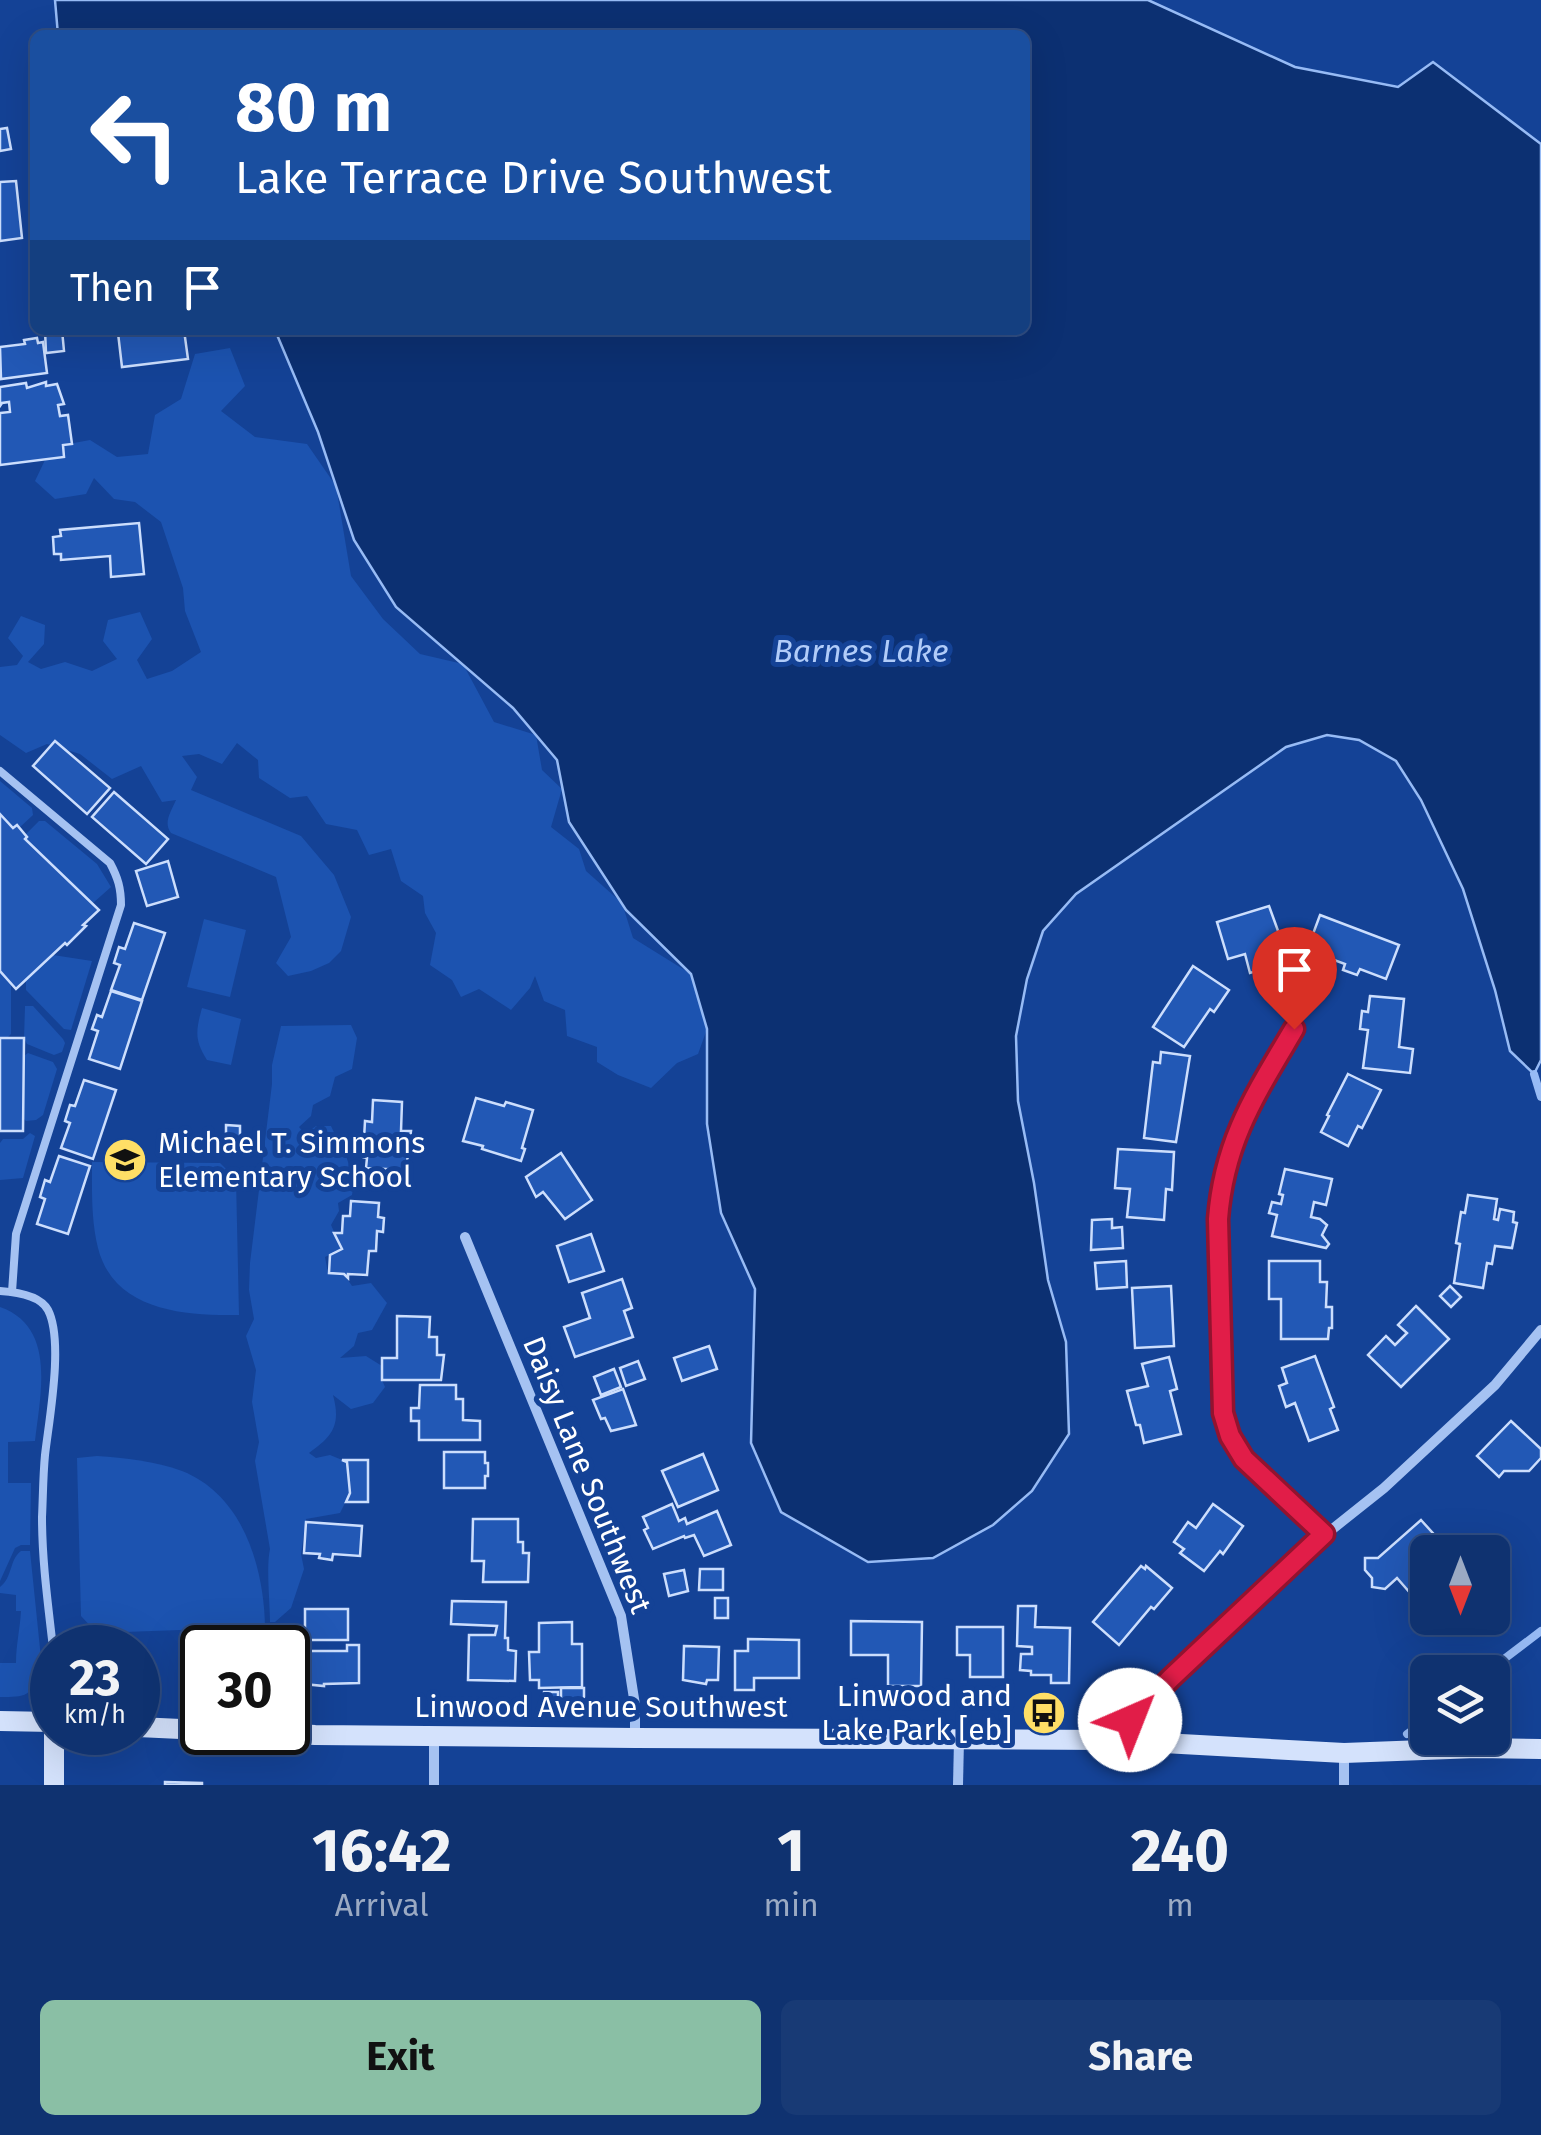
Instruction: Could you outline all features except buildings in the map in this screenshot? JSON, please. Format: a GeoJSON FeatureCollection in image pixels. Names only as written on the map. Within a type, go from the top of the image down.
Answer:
{"type":"FeatureCollection","features":[{"type":"Feature","properties":{"kind":"street"},"geometry":{"type":"LineString","coordinates":[[1294,1029],[1249,1105],[1231,1149],[1220,1192],[1223,1413],[1230,1436],[1244,1459],[1324,1534]]}},
{"type":"Feature","properties":{"kind":"street","name":"Daisy Lane Southwest"},"geometry":{"type":"LineString","coordinates":[[465,1237],[621,1616],[635,1705],[635,1738]]}},
{"type":"Feature","properties":{"kind":"street"},"geometry":{"type":"LineString","coordinates":[[1110,1740],[1324,1534],[1384,1488],[1495,1384],[1541,1330]]}},
{"type":"Feature","properties":{"kind":"street"},"geometry":{"type":"LineString","coordinates":[[0,1722],[30,1722]]}},
{"type":"Feature","properties":{"kind":"street","name":"Linwood Avenue Southwest"},"geometry":{"type":"LineString","coordinates":[[310,1733],[1110,1740],[1344,1753],[1541,1749]]}},
{"type":"Feature","properties":{"kind":"street"},"geometry":{"type":"LineString","coordinates":[[434,1736],[434,1785]]}},
{"type":"Feature","properties":{"kind":"street"},"geometry":{"type":"LineString","coordinates":[[958,1785],[959,1738]]}},
{"type":"Feature","properties":{"kind":"street"},"geometry":{"type":"LineString","coordinates":[[1344,1753],[1344,1785]]}},
{"type":"Feature","properties":{"kind":"street"},"geometry":{"type":"LineString","coordinates":[[54,1755],[54,1785]]}},
{"type":"Feature","properties":{"kind":"lane"},"geometry":{"type":"LineString","coordinates":[[0,771],[110,863],[121,889],[121,905],[16,1234],[12,1292]]}},
{"type":"Feature","properties":{"kind":"lane"},"geometry":{"type":"LineString","coordinates":[[0,1291],[33,1297],[47,1307],[52,1323],[54,1364],[42,1516],[50,1625]]}},
{"type":"Feature","properties":{"kind":"shaded area"},"geometry":{"type":"Polygon","coordinates":[[[230,348],[245,386],[221,411],[255,437],[307,444],[336,486],[351,576],[383,619],[420,654],[463,664],[494,722],[536,735],[542,770],[562,789],[551,827],[579,849],[586,871],[622,903],[633,938],[691,974],[707,1029],[698,1054],[677,1063],[651,1088],[597,1062],[597,1047],[567,1036],[565,1010],[544,1001],[535,976],[511,1010],[479,989],[461,997],[452,980],[430,965],[436,933],[425,913],[423,896],[401,881],[391,849],[369,855],[357,830],[326,824],[307,796],[290,798],[259,778],[258,760],[237,743],[222,764],[199,754],[182,756],[197,777],[191,790],[301,836],[334,875],[351,917],[341,951],[329,963],[311,971],[288,976],[276,963],[291,937],[276,877],[171,833],[168,821],[176,800],[162,802],[141,766],[112,779],[80,754],[47,744],[26,753],[0,735],[0,667],[17,665],[23,656],[8,638],[21,616],[45,625],[44,644],[28,662],[41,669],[65,662],[92,671],[117,659],[103,641],[108,620],[140,612],[152,639],[137,660],[147,679],[172,671],[201,652],[185,611],[183,588],[161,522],[135,502],[114,499],[94,478],[86,494],[55,499],[35,481],[45,460],[64,457],[63,445],[90,440],[117,457],[148,454],[155,415],[181,399],[195,354],[230,348]]]}},
{"type":"Feature","properties":{"kind":"shaded area"},"geometry":{"type":"Polygon","coordinates":[[[0,781],[32,808],[33,815],[19,828],[13,828],[0,814],[0,781]]]}},
{"type":"Feature","properties":{"kind":"shaded area"},"geometry":{"type":"Polygon","coordinates":[[[39,821],[45,821],[97,864],[111,887],[93,903],[25,839],[39,821]]]}},
{"type":"Feature","properties":{"kind":"shaded area"},"geometry":{"type":"Polygon","coordinates":[[[204,919],[246,930],[230,997],[187,987],[204,919]]]}},
{"type":"Feature","properties":{"kind":"shaded area"},"geometry":{"type":"Polygon","coordinates":[[[53,955],[92,961],[71,1030],[64,1029],[26,990],[26,979],[53,955]]]}},
{"type":"Feature","properties":{"kind":"shaded area"},"geometry":{"type":"Polygon","coordinates":[[[0,971],[11,984],[11,1034],[7,1038],[0,1038],[0,971]]]}},
{"type":"Feature","properties":{"kind":"shaded area"},"geometry":{"type":"Polygon","coordinates":[[[25,1006],[33,1006],[63,1039],[62,1052],[54,1055],[27,1044],[25,1006]]]}},
{"type":"Feature","properties":{"kind":"shaded area"},"geometry":{"type":"Polygon","coordinates":[[[202,1008],[241,1019],[231,1065],[207,1060],[203,1053],[197,1035],[202,1008]]]}},
{"type":"Feature","properties":{"kind":"shaded area"},"geometry":{"type":"Polygon","coordinates":[[[351,1025],[357,1038],[352,1069],[335,1077],[330,1096],[313,1105],[311,1116],[299,1127],[305,1134],[316,1126],[331,1126],[340,1145],[333,1151],[346,1156],[354,1180],[352,1195],[338,1203],[339,1211],[331,1225],[342,1249],[325,1257],[328,1273],[344,1274],[352,1286],[371,1283],[387,1303],[372,1330],[358,1333],[354,1346],[340,1358],[366,1356],[382,1366],[385,1387],[373,1403],[351,1409],[333,1395],[333,1429],[309,1453],[316,1458],[330,1455],[347,1462],[350,1493],[340,1513],[306,1519],[301,1554],[304,1569],[291,1608],[270,1622],[270,1549],[255,1461],[259,1442],[252,1402],[256,1370],[246,1336],[254,1319],[250,1263],[272,1065],[281,1026],[351,1025]]]}},
{"type":"Feature","properties":{"kind":"shaded area"},"geometry":{"type":"Polygon","coordinates":[[[28,1053],[53,1062],[57,1069],[43,1115],[26,1121],[24,1056],[28,1053]]]}},
{"type":"Feature","properties":{"kind":"shaded area"},"geometry":{"type":"Polygon","coordinates":[[[30,1133],[35,1136],[23,1178],[0,1180],[0,1143],[3,1139],[23,1139],[30,1133]]]}},
{"type":"Feature","properties":{"kind":"shaded area"},"geometry":{"type":"Polygon","coordinates":[[[92,1162],[220,1163],[236,1179],[239,1315],[175,1311],[135,1297],[119,1285],[106,1269],[98,1248],[92,1162]]]}},
{"type":"Feature","properties":{"kind":"shaded area"},"geometry":{"type":"Polygon","coordinates":[[[0,1307],[18,1317],[30,1330],[41,1364],[41,1384],[35,1441],[8,1442],[8,1483],[31,1483],[30,1545],[15,1548],[0,1581],[0,1307]]]}},
{"type":"Feature","properties":{"kind":"shaded area"},"geometry":{"type":"Polygon","coordinates":[[[77,1458],[140,1460],[172,1468],[203,1482],[221,1497],[235,1515],[254,1558],[265,1625],[180,1625],[180,1630],[160,1631],[160,1625],[89,1625],[81,1616],[77,1458]]]}},
{"type":"Feature","properties":{"kind":"shaded area"},"geometry":{"type":"Polygon","coordinates":[[[21,1551],[30,1551],[38,1625],[30,1625],[30,1691],[16,1697],[0,1697],[0,1663],[16,1663],[21,1611],[16,1611],[16,1595],[0,1593],[21,1551]]]}},
{"type":"Feature","properties":{"kind":"water","name":"Barnes Lake"},"geometry":{"type":"Polygon","coordinates":[[[55,0],[1148,0],[1295,67],[1398,87],[1433,62],[1541,144],[1541,1060],[1534,1074],[1510,1051],[1463,889],[1421,800],[1396,761],[1359,740],[1327,735],[1286,747],[1076,894],[1043,931],[1027,979],[1016,1036],[1018,1101],[1048,1280],[1066,1342],[1069,1434],[1032,1491],[993,1525],[933,1558],[868,1562],[781,1512],[751,1443],[755,1289],[721,1213],[707,1124],[707,1029],[691,974],[626,910],[569,822],[557,760],[513,708],[396,607],[354,540],[318,432],[277,335],[1030,335],[1030,30],[58,30],[55,0]]]}},
{"type":"Feature","properties":{"kind":"waterway"},"geometry":{"type":"LineString","coordinates":[[1534,1074],[1541,1097]]}},
{"type":"Feature","properties":{"kind":"waterway"},"geometry":{"type":"LineString","coordinates":[[1509,1655],[1541,1631]]}},
{"type":"Feature","properties":{"kind":"place","name":"Michael T. Simmons Elementary School"},"geometry":{"type":"Point","coordinates":[125,1160]}},
{"type":"Feature","properties":{"kind":"place","name":"Linwood and Lake Park [eb]"},"geometry":{"type":"Point","coordinates":[1044,1713]}},
{"type":"Feature","properties":{"kind":"route"},"geometry":{"type":"LineString","coordinates":[[1130,1720],[1324,1534],[1244,1459],[1230,1436],[1223,1413],[1220,1192],[1231,1149],[1249,1105],[1294,1029]]}}]}
